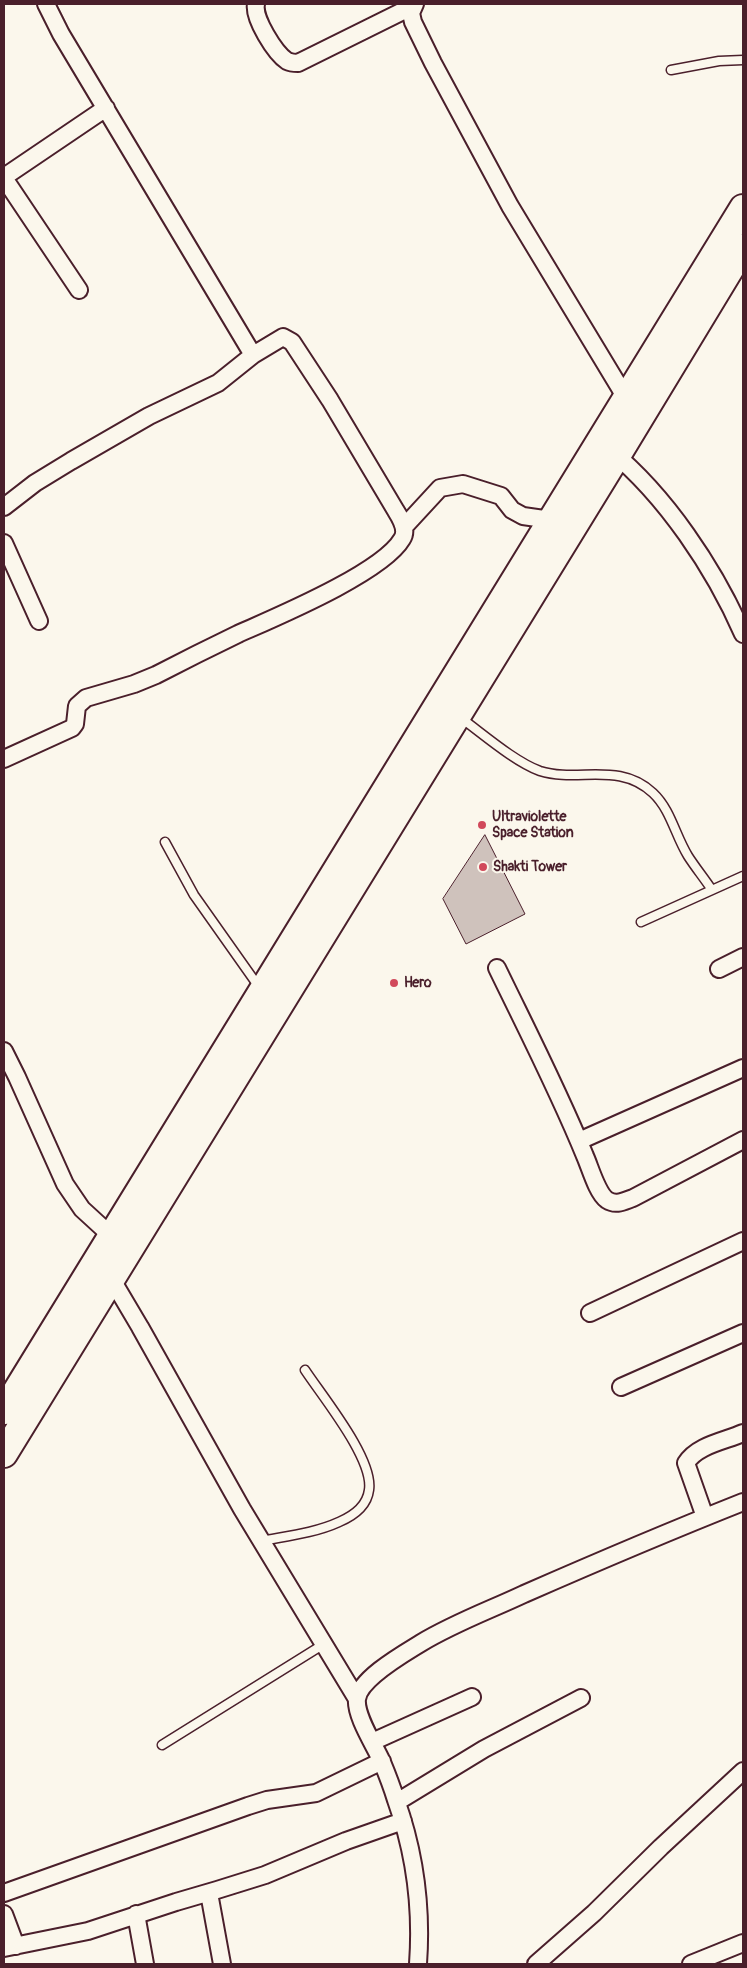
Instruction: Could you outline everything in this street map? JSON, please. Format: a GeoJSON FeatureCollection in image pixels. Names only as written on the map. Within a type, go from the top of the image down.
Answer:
{"type":"FeatureCollection","features":[{"type":"Feature","properties":{"kind":"highway"},"geometry":{"type":"LineString","coordinates":[[270,998],[458,715],[608,448],[626,398],[741,216]]}},
{"type":"Feature","properties":{"kind":"highway"},"geometry":{"type":"LineString","coordinates":[[4,1411],[119,1243],[270,998],[551,520],[608,448],[743,248]]}},
{"type":"Feature","properties":{"kind":"highway"},"geometry":{"type":"LineString","coordinates":[[4,1454],[111,1278],[119,1243]]}},
{"type":"Feature","properties":{"kind":"street"},"geometry":{"type":"LineString","coordinates":[[46,4],[61,34],[253,355]]}},
{"type":"Feature","properties":{"kind":"street"},"geometry":{"type":"LineString","coordinates":[[256,4],[257,16],[261,26],[275,47],[288,61],[298,63],[414,5]]}},
{"type":"Feature","properties":{"kind":"street"},"geometry":{"type":"LineString","coordinates":[[414,5],[411,13],[417,32],[510,206],[626,398]]}},
{"type":"Feature","properties":{"kind":"street"},"geometry":{"type":"LineString","coordinates":[[79,290],[4,178],[106,108]]}},
{"type":"Feature","properties":{"kind":"street"},"geometry":{"type":"LineString","coordinates":[[4,759],[72,728],[75,724],[77,706],[86,698],[134,684],[156,675],[345,583],[386,556],[402,541],[404,535],[404,527],[396,511],[330,400],[292,342],[282,337],[253,355],[218,383],[149,416],[71,460],[5,504]]}},
{"type":"Feature","properties":{"kind":"street"},"geometry":{"type":"LineString","coordinates":[[608,448],[636,472],[690,539],[716,582],[743,634]]}},
{"type":"Feature","properties":{"kind":"street"},"geometry":{"type":"LineString","coordinates":[[404,527],[440,488],[463,484],[501,496],[512,510],[523,516],[551,520]]}},
{"type":"Feature","properties":{"kind":"street"},"geometry":{"type":"LineString","coordinates":[[4,543],[38,621]]}},
{"type":"Feature","properties":{"kind":"street"},"geometry":{"type":"LineString","coordinates":[[719,969],[743,957]]}},
{"type":"Feature","properties":{"kind":"street"},"geometry":{"type":"LineString","coordinates":[[497,968],[601,1192],[606,1199],[613,1203],[621,1203],[633,1198],[743,1140]]}},
{"type":"Feature","properties":{"kind":"street"},"geometry":{"type":"LineString","coordinates":[[4,1051],[10,1080],[65,1184],[82,1209],[119,1243]]}},
{"type":"Feature","properties":{"kind":"street"},"geometry":{"type":"LineString","coordinates":[[579,1142],[743,1068]]}},
{"type":"Feature","properties":{"kind":"street"},"geometry":{"type":"LineString","coordinates":[[590,1313],[743,1241]]}},
{"type":"Feature","properties":{"kind":"street"},"geometry":{"type":"LineString","coordinates":[[111,1278],[261,1541],[357,1699],[359,1712],[382,1761],[403,1821],[415,1876],[419,1912],[418,1964]]}},
{"type":"Feature","properties":{"kind":"street"},"geometry":{"type":"LineString","coordinates":[[620,1388],[743,1333]]}},
{"type":"Feature","properties":{"kind":"street"},"geometry":{"type":"LineString","coordinates":[[704,1517],[686,1463],[697,1452],[743,1433]]}},
{"type":"Feature","properties":{"kind":"street"},"geometry":{"type":"LineString","coordinates":[[357,1699],[369,1679],[422,1642],[610,1556],[743,1502]]}},
{"type":"Feature","properties":{"kind":"street"},"geometry":{"type":"LineString","coordinates":[[372,1742],[472,1697]]}},
{"type":"Feature","properties":{"kind":"street"},"geometry":{"type":"LineString","coordinates":[[397,1802],[484,1749],[580,1698]]}},
{"type":"Feature","properties":{"kind":"street"},"geometry":{"type":"LineString","coordinates":[[4,1893],[248,1806],[267,1800],[316,1793],[382,1761]]}},
{"type":"Feature","properties":{"kind":"street"},"geometry":{"type":"LineString","coordinates":[[536,1964],[594,1913],[668,1840],[743,1771]]}},
{"type":"Feature","properties":{"kind":"street"},"geometry":{"type":"LineString","coordinates":[[4,1914],[10,1947],[88,1931],[136,1914],[265,1875],[346,1841],[403,1821]]}},
{"type":"Feature","properties":{"kind":"street"},"geometry":{"type":"LineString","coordinates":[[209,1893],[222,1964]]}},
{"type":"Feature","properties":{"kind":"street"},"geometry":{"type":"LineString","coordinates":[[136,1914],[145,1964]]}},
{"type":"Feature","properties":{"kind":"street"},"geometry":{"type":"LineString","coordinates":[[691,1964],[743,1943]]}},
{"type":"Feature","properties":{"kind":"lane"},"geometry":{"type":"LineString","coordinates":[[671,70],[718,60],[743,60]]}},
{"type":"Feature","properties":{"kind":"lane"},"geometry":{"type":"LineString","coordinates":[[458,715],[522,762],[540,771],[620,775],[636,782],[651,792],[662,803],[687,855],[712,890]]}},
{"type":"Feature","properties":{"kind":"lane"},"geometry":{"type":"LineString","coordinates":[[165,842],[194,895],[250,975],[270,998]]}},
{"type":"Feature","properties":{"kind":"lane"},"geometry":{"type":"LineString","coordinates":[[641,922],[743,876]]}},
{"type":"Feature","properties":{"kind":"lane"},"geometry":{"type":"LineString","coordinates":[[261,1541],[318,1530],[339,1522],[355,1513],[365,1503],[369,1489],[368,1474],[360,1454],[346,1430],[304,1370]]}},
{"type":"Feature","properties":{"kind":"lane"},"geometry":{"type":"LineString","coordinates":[[162,1744],[324,1644]]}},
{"type":"Feature","properties":{"kind":"building","name":"Shakti Tower"},"geometry":{"type":"Polygon","coordinates":[[[485,835],[525,914],[466,944],[443,899],[485,835]]]}},
{"type":"Feature","properties":{"kind":"place","name":"Ultraviolette Space Station"},"geometry":{"type":"Point","coordinates":[482,825]}},
{"type":"Feature","properties":{"kind":"place","name":"Shakti Tower"},"geometry":{"type":"Point","coordinates":[483,867]}},
{"type":"Feature","properties":{"kind":"place","name":"Hero"},"geometry":{"type":"Point","coordinates":[394,983]}}]}
